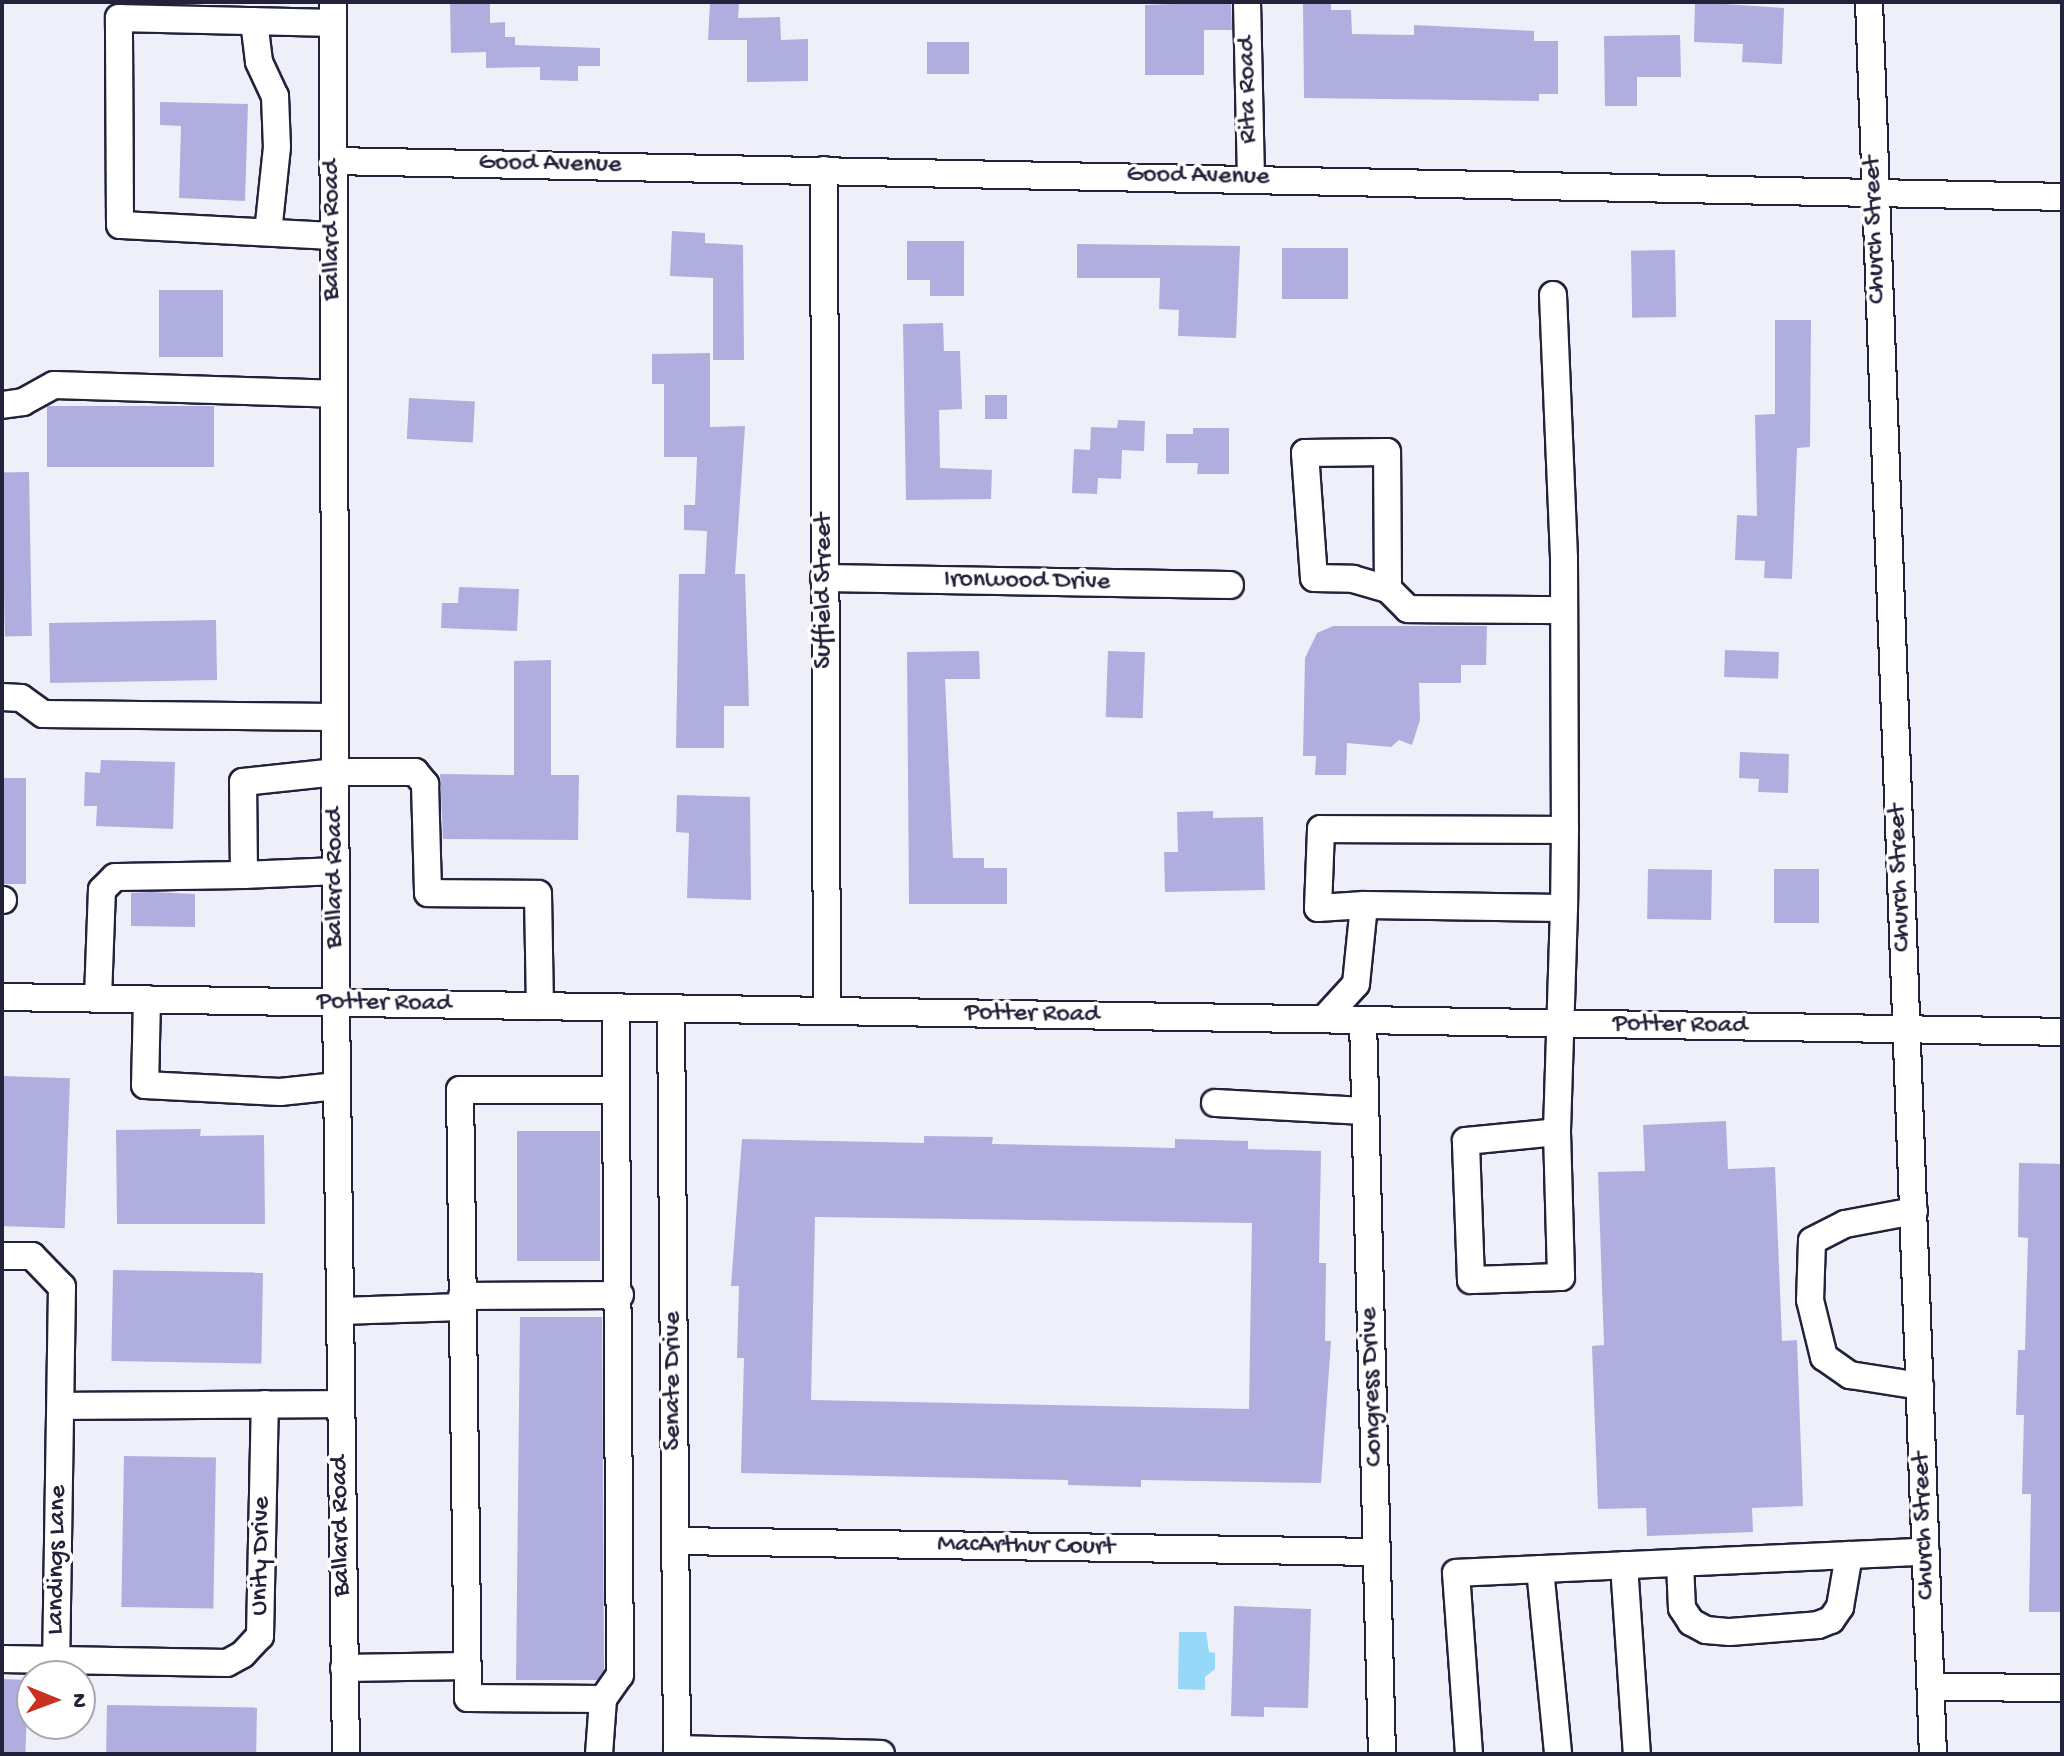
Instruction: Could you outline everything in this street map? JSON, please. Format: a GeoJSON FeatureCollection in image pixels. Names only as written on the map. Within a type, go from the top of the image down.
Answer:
{"type":"FeatureCollection","features":[{"type":"Feature","properties":{"kind":"street","name":"Rita Road"},"geometry":{"type":"LineString","coordinates":[[1247,2],[1251,178]]}},
{"type":"Feature","properties":{"kind":"street","name":"Church Street"},"geometry":{"type":"LineString","coordinates":[[1869,2],[1933,1754]]}},
{"type":"Feature","properties":{"kind":"street"},"geometry":{"type":"LineString","coordinates":[[333,12],[254,21],[119,18],[120,225],[333,236]]}},
{"type":"Feature","properties":{"kind":"street","name":"Ballard Road"},"geometry":{"type":"LineString","coordinates":[[333,12],[336,1003],[346,1754]]}},
{"type":"Feature","properties":{"kind":"street"},"geometry":{"type":"LineString","coordinates":[[254,21],[259,62],[275,96],[277,147],[268,232]]}},
{"type":"Feature","properties":{"kind":"street","name":"Good Avenue"},"geometry":{"type":"LineString","coordinates":[[333,161],[1874,190],[2062,197]]}},
{"type":"Feature","properties":{"kind":"street","name":"Suffield Street"},"geometry":{"type":"LineString","coordinates":[[824,170],[827,1011]]}},
{"type":"Feature","properties":{"kind":"street"},"geometry":{"type":"LineString","coordinates":[[1553,295],[1564,610],[1564,1024],[1557,1132],[1561,1277],[1471,1280],[1466,1141],[1557,1132]]}},
{"type":"Feature","properties":{"kind":"street"},"geometry":{"type":"LineString","coordinates":[[2,405],[23,402],[54,385],[334,394]]}},
{"type":"Feature","properties":{"kind":"street"},"geometry":{"type":"LineString","coordinates":[[1388,589],[1387,452],[1305,453],[1314,578],[1353,579],[1388,589],[1408,609],[1564,610]]}},
{"type":"Feature","properties":{"kind":"street","name":"Ironwood Drive"},"geometry":{"type":"LineString","coordinates":[[824,578],[1230,585]]}},
{"type":"Feature","properties":{"kind":"street"},"geometry":{"type":"LineString","coordinates":[[2,697],[21,698],[43,714],[335,717]]}},
{"type":"Feature","properties":{"kind":"street"},"geometry":{"type":"LineString","coordinates":[[244,875],[243,782],[336,772],[415,772],[425,784],[428,893],[538,894],[540,1006]]}},
{"type":"Feature","properties":{"kind":"street"},"geometry":{"type":"LineString","coordinates":[[1564,908],[1364,905],[1318,908],[1321,829],[1565,830]]}},
{"type":"Feature","properties":{"kind":"street"},"geometry":{"type":"LineString","coordinates":[[98,998],[102,890],[115,877],[336,871]]}},
{"type":"Feature","properties":{"kind":"street"},"geometry":{"type":"LineString","coordinates":[[1324,1019],[1356,984],[1364,905]]}},
{"type":"Feature","properties":{"kind":"street","name":"Potter Road"},"geometry":{"type":"LineString","coordinates":[[2,997],[2062,1032]]}},
{"type":"Feature","properties":{"kind":"street"},"geometry":{"type":"LineString","coordinates":[[147,999],[145,1085],[280,1092],[337,1086]]}},
{"type":"Feature","properties":{"kind":"street"},"geometry":{"type":"LineString","coordinates":[[599,1754],[603,1699],[620,1675],[616,1007]]}},
{"type":"Feature","properties":{"kind":"street","name":"Senate Drive"},"geometry":{"type":"LineString","coordinates":[[671,1008],[677,1752]]}},
{"type":"Feature","properties":{"kind":"street","name":"Congress Drive"},"geometry":{"type":"LineString","coordinates":[[1363,1020],[1382,1754]]}},
{"type":"Feature","properties":{"kind":"street"},"geometry":{"type":"LineString","coordinates":[[603,1699],[468,1698],[460,1090],[616,1090]]}},
{"type":"Feature","properties":{"kind":"street"},"geometry":{"type":"LineString","coordinates":[[1215,1103],[1365,1111]]}},
{"type":"Feature","properties":{"kind":"street"},"geometry":{"type":"LineString","coordinates":[[1914,1211],[1845,1224],[1812,1241],[1810,1300],[1824,1357],[1850,1375],[1920,1386]]}},
{"type":"Feature","properties":{"kind":"street","name":"Landings Lane"},"geometry":{"type":"LineString","coordinates":[[2,1256],[32,1256],[62,1287],[56,1659],[2,1659]]}},
{"type":"Feature","properties":{"kind":"street"},"geometry":{"type":"LineString","coordinates":[[340,1311],[620,1295]]}},
{"type":"Feature","properties":{"kind":"street","name":"Unity Drive"},"geometry":{"type":"LineString","coordinates":[[56,1659],[227,1663],[260,1636],[265,1404]]}},
{"type":"Feature","properties":{"kind":"street"},"geometry":{"type":"LineString","coordinates":[[61,1406],[340,1404]]}},
{"type":"Feature","properties":{"kind":"street","name":"MacArthur Court"},"geometry":{"type":"LineString","coordinates":[[676,1541],[1377,1552]]}},
{"type":"Feature","properties":{"kind":"street"},"geometry":{"type":"LineString","coordinates":[[1469,1754],[1456,1573],[1926,1552]]}},
{"type":"Feature","properties":{"kind":"street"},"geometry":{"type":"LineString","coordinates":[[1680,1563],[1682,1608],[1691,1622],[1706,1630],[1730,1632],[1831,1620],[1840,1607],[1849,1555]]}},
{"type":"Feature","properties":{"kind":"street"},"geometry":{"type":"LineString","coordinates":[[1624,1565],[1637,1754]]}},
{"type":"Feature","properties":{"kind":"street"},"geometry":{"type":"LineString","coordinates":[[1540,1569],[1558,1754]]}},
{"type":"Feature","properties":{"kind":"street"},"geometry":{"type":"LineString","coordinates":[[344,1668],[468,1666]]}},
{"type":"Feature","properties":{"kind":"street"},"geometry":{"type":"LineString","coordinates":[[1931,1687],[2062,1688]]}},
{"type":"Feature","properties":{"kind":"street"},"geometry":{"type":"LineString","coordinates":[[677,1752],[881,1754]]}},
{"type":"Feature","properties":{"kind":"water"},"geometry":{"type":"Polygon","coordinates":[[[1179,1632],[1206,1632],[1209,1652],[1215,1653],[1215,1669],[1205,1677],[1205,1690],[1178,1689],[1179,1632]]]}},
{"type":"Feature","properties":{"kind":"building"},"geometry":{"type":"Polygon","coordinates":[[[450,2],[490,2],[490,23],[505,22],[505,37],[515,37],[515,45],[600,48],[600,66],[578,66],[578,81],[540,80],[540,67],[486,68],[486,52],[451,53],[450,2]]]}},
{"type":"Feature","properties":{"kind":"building"},"geometry":{"type":"Polygon","coordinates":[[[710,2],[739,3],[738,18],[780,17],[781,40],[808,39],[808,81],[747,82],[747,40],[708,40],[710,2]]]}},
{"type":"Feature","properties":{"kind":"building"},"geometry":{"type":"Polygon","coordinates":[[[1231,2],[1232,30],[1204,30],[1204,75],[1145,75],[1145,5],[1231,2]]]}},
{"type":"Feature","properties":{"kind":"building"},"geometry":{"type":"Polygon","coordinates":[[[1303,2],[1331,2],[1331,10],[1351,10],[1352,34],[1414,35],[1414,25],[1534,31],[1534,41],[1558,41],[1558,94],[1539,94],[1539,101],[1304,98],[1303,2]]]}},
{"type":"Feature","properties":{"kind":"building"},"geometry":{"type":"Polygon","coordinates":[[[1695,2],[1784,8],[1782,64],[1742,62],[1743,44],[1694,42],[1695,2]]]}},
{"type":"Feature","properties":{"kind":"building"},"geometry":{"type":"Polygon","coordinates":[[[1680,35],[1681,77],[1637,77],[1637,106],[1605,106],[1604,36],[1680,35]]]}},
{"type":"Feature","properties":{"kind":"building"},"geometry":{"type":"Polygon","coordinates":[[[927,42],[969,42],[969,74],[927,74],[927,42]]]}},
{"type":"Feature","properties":{"kind":"building"},"geometry":{"type":"Polygon","coordinates":[[[160,102],[248,104],[245,201],[179,198],[181,126],[160,125],[160,102]]]}},
{"type":"Feature","properties":{"kind":"building"},"geometry":{"type":"Polygon","coordinates":[[[672,231],[705,233],[705,243],[743,245],[744,360],[713,360],[713,278],[670,276],[672,231]]]}},
{"type":"Feature","properties":{"kind":"building"},"geometry":{"type":"Polygon","coordinates":[[[907,241],[964,241],[964,296],[930,296],[930,280],[907,280],[907,241]]]}},
{"type":"Feature","properties":{"kind":"building"},"geometry":{"type":"Polygon","coordinates":[[[1077,244],[1240,246],[1236,338],[1178,336],[1179,310],[1159,309],[1160,278],[1077,278],[1077,244]]]}},
{"type":"Feature","properties":{"kind":"building"},"geometry":{"type":"Polygon","coordinates":[[[1282,248],[1348,248],[1348,299],[1282,299],[1282,248]]]}},
{"type":"Feature","properties":{"kind":"building"},"geometry":{"type":"Polygon","coordinates":[[[1675,250],[1676,317],[1632,318],[1631,251],[1675,250]]]}},
{"type":"Feature","properties":{"kind":"building"},"geometry":{"type":"Polygon","coordinates":[[[159,290],[223,290],[223,357],[159,357],[159,290]]]}},
{"type":"Feature","properties":{"kind":"building"},"geometry":{"type":"Polygon","coordinates":[[[1775,320],[1811,320],[1810,447],[1797,448],[1792,579],[1764,578],[1765,561],[1735,560],[1737,515],[1757,516],[1755,415],[1775,414],[1775,320]]]}},
{"type":"Feature","properties":{"kind":"building"},"geometry":{"type":"Polygon","coordinates":[[[943,323],[944,351],[960,351],[962,409],[939,410],[940,468],[992,470],[991,499],[906,500],[903,324],[943,323]]]}},
{"type":"Feature","properties":{"kind":"building"},"geometry":{"type":"Polygon","coordinates":[[[710,353],[710,427],[745,426],[735,574],[745,574],[749,706],[724,706],[724,748],[676,748],[679,574],[705,574],[707,531],[684,530],[684,505],[695,505],[697,457],[664,457],[664,384],[652,384],[652,354],[710,353]]]}},
{"type":"Feature","properties":{"kind":"building"},"geometry":{"type":"Polygon","coordinates":[[[985,395],[1007,395],[1007,419],[985,419],[985,395]]]}},
{"type":"Feature","properties":{"kind":"building"},"geometry":{"type":"Polygon","coordinates":[[[409,398],[475,401],[473,442],[407,439],[409,398]]]}},
{"type":"Feature","properties":{"kind":"building"},"geometry":{"type":"Polygon","coordinates":[[[47,406],[214,406],[214,467],[47,467],[47,406]]]}},
{"type":"Feature","properties":{"kind":"building"},"geometry":{"type":"Polygon","coordinates":[[[1118,420],[1145,421],[1144,451],[1122,450],[1121,479],[1098,478],[1097,494],[1072,493],[1074,449],[1090,450],[1091,427],[1117,428],[1118,420]]]}},
{"type":"Feature","properties":{"kind":"building"},"geometry":{"type":"Polygon","coordinates":[[[1193,428],[1229,428],[1229,474],[1197,474],[1198,463],[1166,463],[1166,434],[1193,434],[1193,428]]]}},
{"type":"Feature","properties":{"kind":"building"},"geometry":{"type":"Polygon","coordinates":[[[2,472],[29,472],[32,636],[5,636],[2,472]]]}},
{"type":"Feature","properties":{"kind":"building"},"geometry":{"type":"Polygon","coordinates":[[[459,587],[519,589],[517,631],[441,628],[442,603],[458,603],[459,587]]]}},
{"type":"Feature","properties":{"kind":"building"},"geometry":{"type":"Polygon","coordinates":[[[216,620],[217,680],[50,683],[49,623],[216,620]]]}},
{"type":"Feature","properties":{"kind":"building"},"geometry":{"type":"Polygon","coordinates":[[[1333,626],[1487,626],[1486,665],[1461,665],[1461,683],[1419,683],[1420,720],[1412,745],[1399,740],[1391,747],[1347,743],[1346,775],[1315,775],[1316,756],[1303,756],[1305,658],[1317,633],[1333,626]]]}},
{"type":"Feature","properties":{"kind":"building"},"geometry":{"type":"Polygon","coordinates":[[[1725,650],[1779,652],[1778,679],[1724,677],[1725,650]]]}},
{"type":"Feature","properties":{"kind":"building"},"geometry":{"type":"Polygon","coordinates":[[[979,651],[980,679],[945,679],[953,858],[984,858],[984,868],[1007,868],[1007,904],[909,904],[907,652],[979,651]]]}},
{"type":"Feature","properties":{"kind":"building"},"geometry":{"type":"Polygon","coordinates":[[[1108,651],[1145,652],[1143,718],[1106,717],[1108,651]]]}},
{"type":"Feature","properties":{"kind":"building"},"geometry":{"type":"Polygon","coordinates":[[[551,660],[551,775],[579,775],[578,840],[443,839],[440,774],[514,775],[514,661],[551,660]]]}},
{"type":"Feature","properties":{"kind":"building"},"geometry":{"type":"Polygon","coordinates":[[[1740,752],[1789,754],[1788,793],[1758,792],[1759,779],[1739,778],[1740,752]]]}},
{"type":"Feature","properties":{"kind":"building"},"geometry":{"type":"Polygon","coordinates":[[[101,760],[175,762],[173,829],[96,826],[97,806],[84,806],[85,772],[100,773],[101,760]]]}},
{"type":"Feature","properties":{"kind":"building"},"geometry":{"type":"Polygon","coordinates":[[[2,778],[26,778],[26,884],[2,884],[2,778]]]}},
{"type":"Feature","properties":{"kind":"building"},"geometry":{"type":"Polygon","coordinates":[[[677,795],[750,797],[751,900],[687,898],[689,833],[676,832],[677,795]]]}},
{"type":"Feature","properties":{"kind":"building"},"geometry":{"type":"Polygon","coordinates":[[[1213,811],[1213,818],[1263,817],[1265,890],[1165,892],[1164,852],[1178,852],[1177,812],[1213,811]]]}},
{"type":"Feature","properties":{"kind":"building"},"geometry":{"type":"Polygon","coordinates":[[[1648,869],[1712,870],[1711,920],[1647,919],[1648,869]]]}},
{"type":"Feature","properties":{"kind":"building"},"geometry":{"type":"Polygon","coordinates":[[[1774,869],[1819,869],[1819,923],[1774,923],[1774,869]]]}},
{"type":"Feature","properties":{"kind":"building"},"geometry":{"type":"Polygon","coordinates":[[[131,893],[195,894],[195,927],[131,926],[131,893]]]}},
{"type":"Feature","properties":{"kind":"building"},"geometry":{"type":"Polygon","coordinates":[[[2,1076],[70,1078],[65,1228],[2,1226],[2,1076]]]}},
{"type":"Feature","properties":{"kind":"building"},"geometry":{"type":"Polygon","coordinates":[[[1726,1121],[1728,1169],[1775,1167],[1782,1341],[1797,1340],[1803,1506],[1752,1508],[1753,1532],[1647,1536],[1646,1508],[1598,1509],[1592,1346],[1604,1345],[1598,1172],[1645,1171],[1643,1125],[1726,1121]]]}},
{"type":"Feature","properties":{"kind":"building"},"geometry":{"type":"Polygon","coordinates":[[[201,1129],[200,1136],[264,1135],[265,1224],[117,1224],[116,1130],[201,1129]]]}},
{"type":"Feature","properties":{"kind":"building"},"geometry":{"type":"Polygon","coordinates":[[[517,1131],[600,1131],[600,1261],[517,1261],[517,1131]]]}},
{"type":"Feature","properties":{"kind":"building"},"geometry":{"type":"Polygon","coordinates":[[[924,1136],[993,1137],[992,1144],[1175,1148],[1175,1139],[1248,1141],[1248,1149],[1321,1151],[1319,1263],[1326,1263],[1325,1341],[1331,1341],[1321,1483],[1141,1480],[1141,1487],[1068,1485],[1068,1480],[741,1473],[744,1358],[737,1358],[739,1286],[731,1286],[742,1139],[924,1143],[924,1136]],[[815,1217],[811,1400],[1249,1409],[1252,1223],[815,1217]]]}},
{"type":"Feature","properties":{"kind":"building"},"geometry":{"type":"Polygon","coordinates":[[[2019,1163],[2062,1164],[2062,1612],[2029,1612],[2031,1494],[2022,1494],[2024,1415],[2016,1415],[2018,1350],[2025,1350],[2028,1238],[2018,1237],[2019,1163]]]}},
{"type":"Feature","properties":{"kind":"building"},"geometry":{"type":"Polygon","coordinates":[[[113,1270],[263,1273],[261,1364],[111,1361],[113,1270]]]}},
{"type":"Feature","properties":{"kind":"building"},"geometry":{"type":"Polygon","coordinates":[[[520,1317],[602,1317],[604,1670],[597,1680],[516,1680],[520,1317]]]}},
{"type":"Feature","properties":{"kind":"building"},"geometry":{"type":"Polygon","coordinates":[[[124,1456],[216,1458],[213,1609],[121,1607],[124,1456]]]}},
{"type":"Feature","properties":{"kind":"building"},"geometry":{"type":"Polygon","coordinates":[[[1234,1606],[1311,1609],[1308,1708],[1264,1707],[1264,1717],[1231,1716],[1234,1606]]]}},
{"type":"Feature","properties":{"kind":"building"},"geometry":{"type":"Polygon","coordinates":[[[2,1679],[16,1679],[16,1740],[26,1740],[25,1754],[2,1754],[2,1679]]]}},
{"type":"Feature","properties":{"kind":"building"},"geometry":{"type":"Polygon","coordinates":[[[107,1705],[257,1708],[256,1754],[106,1754],[107,1705]]]}}]}
